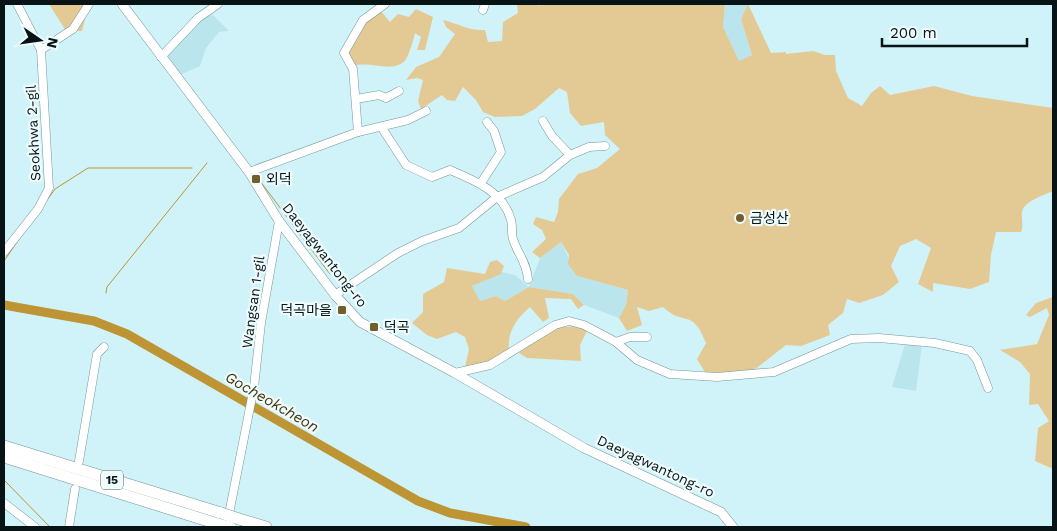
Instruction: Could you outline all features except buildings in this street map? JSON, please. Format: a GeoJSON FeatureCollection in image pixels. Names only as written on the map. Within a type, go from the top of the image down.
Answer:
{"type":"FeatureCollection","features":[{"type":"Feature","properties":{"kind":"highway","name":"15"},"geometry":{"type":"LineString","coordinates":[[4,446],[224,523]]}},
{"type":"Feature","properties":{"kind":"highway","name":"15"},"geometry":{"type":"LineString","coordinates":[[4,457],[224,523],[240,519],[266,527]]}},
{"type":"Feature","properties":{"kind":"main road","name":"Daeyagwantong-ro"},"geometry":{"type":"LineString","coordinates":[[122,4],[161,57],[251,171],[279,221],[335,295],[360,322],[455,373],[584,448],[721,512],[733,527]]}},
{"type":"Feature","properties":{"kind":"street","name":"Seokhwa 2-gil"},"geometry":{"type":"LineString","coordinates":[[4,252],[48,194],[41,50],[17,4]]}},
{"type":"Feature","properties":{"kind":"street"},"geometry":{"type":"LineString","coordinates":[[41,50],[73,29],[89,4]]}},
{"type":"Feature","properties":{"kind":"street"},"geometry":{"type":"LineString","coordinates":[[161,57],[198,18],[218,4]]}},
{"type":"Feature","properties":{"kind":"street"},"geometry":{"type":"LineString","coordinates":[[358,132],[354,69],[344,53],[363,20],[385,4]]}},
{"type":"Feature","properties":{"kind":"street"},"geometry":{"type":"LineString","coordinates":[[356,99],[380,95],[386,98],[399,91]]}},
{"type":"Feature","properties":{"kind":"street"},"geometry":{"type":"LineString","coordinates":[[251,171],[358,132],[382,128],[408,120],[426,111]]}},
{"type":"Feature","properties":{"kind":"street"},"geometry":{"type":"LineString","coordinates":[[543,121],[552,136],[570,155]]}},
{"type":"Feature","properties":{"kind":"street"},"geometry":{"type":"LineString","coordinates":[[481,183],[501,152],[494,131],[487,122]]}},
{"type":"Feature","properties":{"kind":"street"},"geometry":{"type":"LineString","coordinates":[[382,128],[406,165],[432,176],[450,170],[481,183],[506,205],[511,220],[513,238],[526,264],[528,279]]}},
{"type":"Feature","properties":{"kind":"street"},"geometry":{"type":"LineString","coordinates":[[335,295],[398,253],[422,241],[459,228],[496,196],[543,176],[570,155],[589,147],[605,146]]}},
{"type":"Feature","properties":{"kind":"street","name":"Wangsan 1-gil"},"geometry":{"type":"LineString","coordinates":[[224,523],[254,387],[261,323],[279,221]]}},
{"type":"Feature","properties":{"kind":"street"},"geometry":{"type":"LineString","coordinates":[[455,373],[490,365],[554,325],[569,321],[584,325],[616,342],[637,360],[670,374],[716,377],[774,372],[851,339],[879,338],[935,343],[970,350],[988,388]]}},
{"type":"Feature","properties":{"kind":"street"},"geometry":{"type":"LineString","coordinates":[[616,342],[630,337],[647,337]]}},
{"type":"Feature","properties":{"kind":"street"},"geometry":{"type":"LineString","coordinates":[[79,461],[97,354],[104,347]]}},
{"type":"Feature","properties":{"kind":"street"},"geometry":{"type":"LineString","coordinates":[[70,527],[75,489]]}},
{"type":"Feature","properties":{"kind":"street"},"geometry":{"type":"LineString","coordinates":[[4,503],[34,527]]}},
{"type":"Feature","properties":{"kind":"shaded area"},"geometry":{"type":"Polygon","coordinates":[[[49,4],[83,4],[86,15],[82,31],[66,31],[49,4]]]}},
{"type":"Feature","properties":{"kind":"shaded area"},"geometry":{"type":"Polygon","coordinates":[[[517,4],[537,4],[539,6],[541,4],[725,4],[723,27],[739,61],[752,55],[741,19],[748,4],[771,53],[786,52],[786,54],[813,51],[825,55],[835,55],[836,71],[848,98],[862,106],[871,93],[880,86],[890,95],[934,86],[972,96],[1053,108],[1053,191],[1026,205],[1022,212],[1021,232],[996,232],[991,255],[989,282],[970,289],[933,283],[933,292],[918,284],[931,248],[916,239],[900,246],[891,266],[899,282],[883,295],[859,303],[847,299],[843,313],[828,325],[830,335],[801,346],[786,345],[754,370],[735,373],[705,372],[697,359],[706,343],[701,332],[692,321],[670,313],[663,307],[649,311],[637,307],[642,325],[627,331],[619,318],[626,305],[628,290],[577,276],[568,264],[569,255],[561,242],[540,258],[532,252],[546,239],[542,230],[533,224],[536,217],[554,222],[558,212],[559,199],[578,174],[597,168],[620,149],[605,135],[604,122],[581,126],[570,113],[567,92],[559,88],[535,109],[522,116],[495,117],[483,112],[476,100],[463,87],[455,101],[447,100],[442,95],[421,109],[418,101],[423,80],[417,78],[406,80],[416,67],[439,57],[455,34],[446,27],[443,20],[469,28],[485,30],[488,42],[502,41],[503,22],[518,13],[517,4]]]}},
{"type":"Feature","properties":{"kind":"shaded area"},"geometry":{"type":"Polygon","coordinates":[[[725,4],[748,4],[741,19],[752,55],[739,62],[723,27],[725,4]]]}},
{"type":"Feature","properties":{"kind":"shaded area"},"geometry":{"type":"Polygon","coordinates":[[[416,9],[433,17],[425,50],[417,50],[421,37],[415,33],[406,59],[401,64],[389,67],[354,66],[347,51],[363,23],[380,10],[390,22],[398,14],[409,17],[416,9]]]}},
{"type":"Feature","properties":{"kind":"shaded area"},"geometry":{"type":"Polygon","coordinates":[[[213,15],[229,31],[219,32],[206,48],[200,66],[180,75],[166,57],[203,17],[213,15]]]}},
{"type":"Feature","properties":{"kind":"shaded area"},"geometry":{"type":"Polygon","coordinates":[[[561,242],[577,276],[628,290],[626,305],[619,318],[584,305],[573,294],[529,287],[540,258],[561,242]]]}},
{"type":"Feature","properties":{"kind":"shaded area"},"geometry":{"type":"Polygon","coordinates":[[[497,260],[504,266],[501,274],[472,286],[480,301],[496,296],[505,301],[529,287],[573,294],[584,305],[578,309],[571,299],[545,298],[549,318],[543,322],[530,307],[513,327],[509,339],[509,352],[486,364],[465,367],[469,349],[465,337],[456,332],[437,339],[427,335],[412,323],[423,312],[423,294],[444,282],[447,268],[485,274],[490,262],[497,260]]]}},
{"type":"Feature","properties":{"kind":"shaded area"},"geometry":{"type":"Polygon","coordinates":[[[502,272],[515,275],[529,287],[505,301],[496,296],[480,301],[472,286],[502,272]]]}},
{"type":"Feature","properties":{"kind":"shaded area"},"geometry":{"type":"Polygon","coordinates":[[[1053,297],[1053,469],[1035,461],[1038,428],[1049,421],[1038,404],[1029,405],[1030,374],[1020,362],[1000,350],[1037,344],[1049,315],[1047,308],[1030,317],[1026,315],[1036,303],[1053,297]]]}},
{"type":"Feature","properties":{"kind":"shaded area"},"geometry":{"type":"Polygon","coordinates":[[[578,326],[587,331],[580,345],[581,361],[527,358],[519,353],[554,328],[578,326]]]}},
{"type":"Feature","properties":{"kind":"shaded area"},"geometry":{"type":"Polygon","coordinates":[[[905,344],[922,345],[916,391],[892,387],[905,344]]]}},
{"type":"Feature","properties":{"kind":"waterway"},"geometry":{"type":"LineString","coordinates":[[106,293],[107,287],[207,163]]}},
{"type":"Feature","properties":{"kind":"waterway"},"geometry":{"type":"LineString","coordinates":[[45,203],[55,189],[88,168],[192,168]]}},
{"type":"Feature","properties":{"kind":"waterway"},"geometry":{"type":"LineString","coordinates":[[260,181],[330,274]]}},
{"type":"Feature","properties":{"kind":"waterway"},"geometry":{"type":"LineString","coordinates":[[4,261],[24,232]]}},
{"type":"Feature","properties":{"kind":"waterway","name":"Gocheokcheon"},"geometry":{"type":"LineString","coordinates":[[4,305],[94,321],[127,334],[418,501],[450,513],[526,527]]}},
{"type":"Feature","properties":{"kind":"waterway"},"geometry":{"type":"LineString","coordinates":[[4,480],[50,527]]}},
{"type":"Feature","properties":{"kind":"place","name":"외덕"},"geometry":{"type":"Point","coordinates":[256,179]}},
{"type":"Feature","properties":{"kind":"place","name":"금성산"},"geometry":{"type":"Point","coordinates":[740,218]}},
{"type":"Feature","properties":{"kind":"place","name":"덕곡마을"},"geometry":{"type":"Point","coordinates":[342,310]}},
{"type":"Feature","properties":{"kind":"place","name":"덕곡"},"geometry":{"type":"Point","coordinates":[374,327]}}]}
